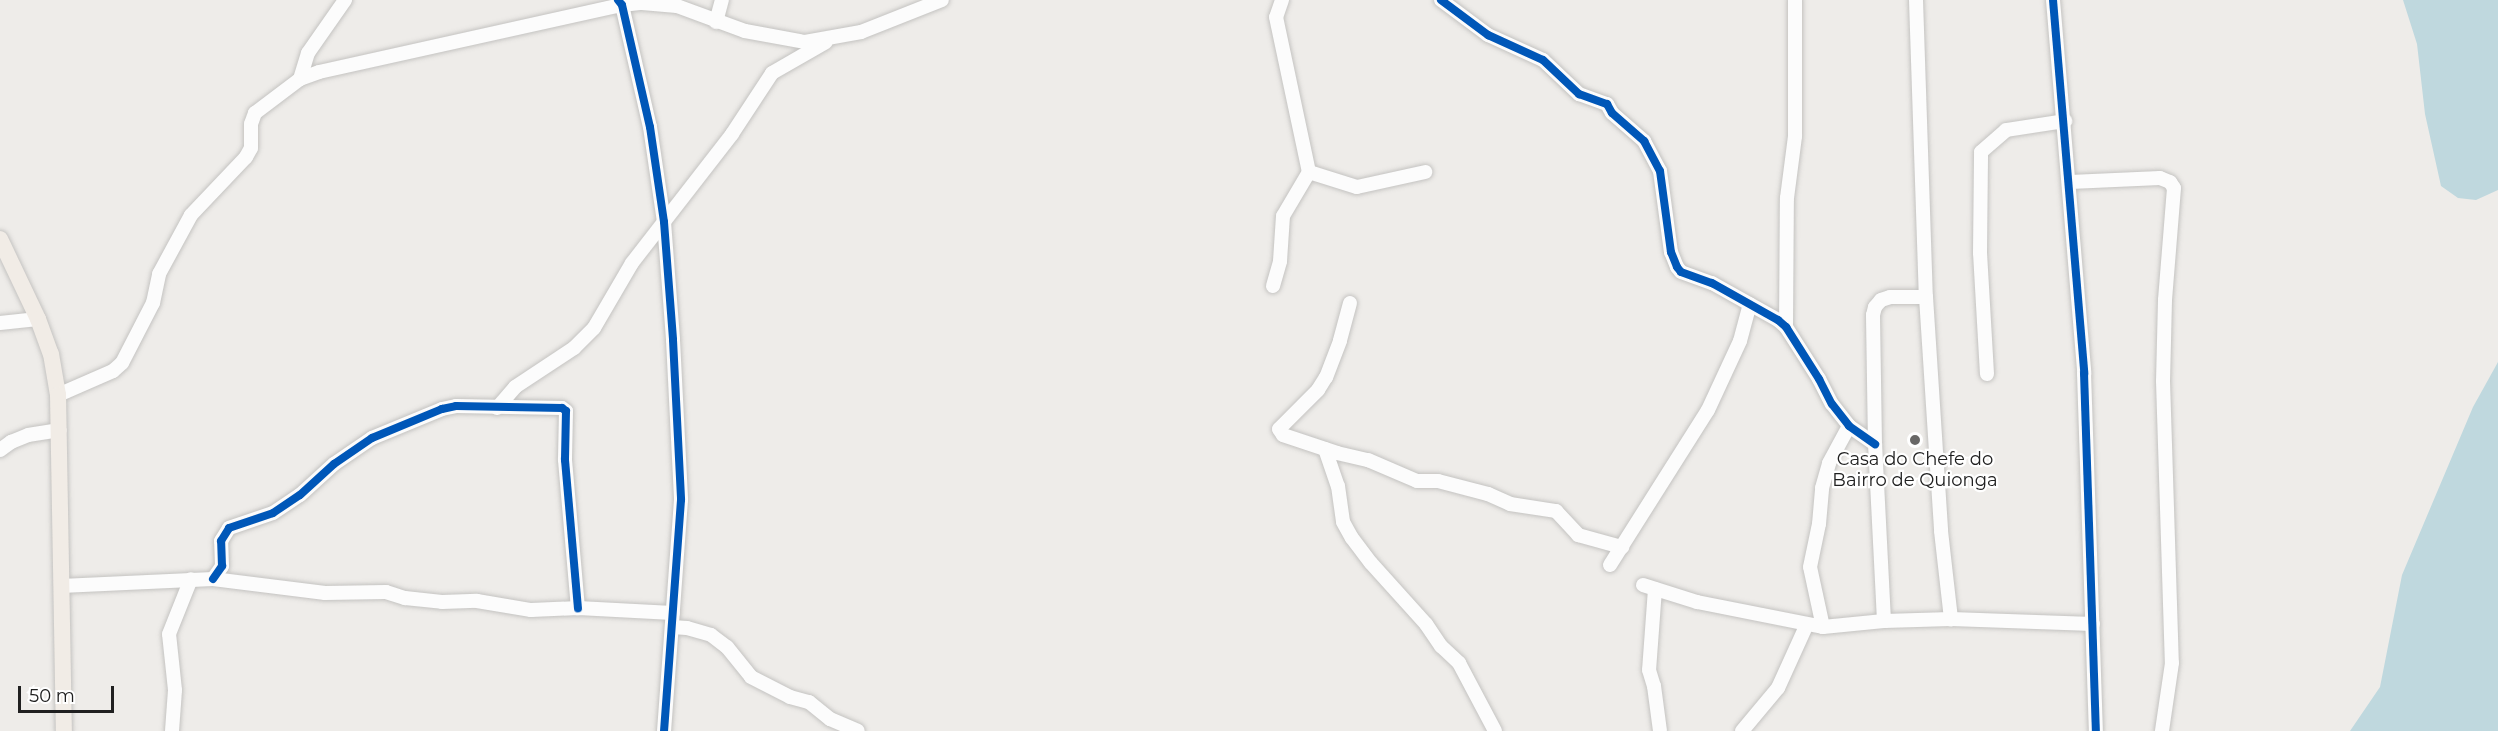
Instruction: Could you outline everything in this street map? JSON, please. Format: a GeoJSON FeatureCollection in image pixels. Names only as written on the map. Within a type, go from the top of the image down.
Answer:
{"type":"FeatureCollection","features":[{"type":"Feature","properties":{"kind":"main road"},"geometry":{"type":"LineString","coordinates":[[0,239],[38,319],[51,354],[58,395],[64,731]]}},
{"type":"Feature","properties":{"kind":"street"},"geometry":{"type":"LineString","coordinates":[[300,79],[308,53],[345,0]]}},
{"type":"Feature","properties":{"kind":"street"},"geometry":{"type":"LineString","coordinates":[[716,22],[722,0]]}},
{"type":"Feature","properties":{"kind":"street"},"geometry":{"type":"LineString","coordinates":[[58,395],[113,371],[122,363],[153,303],[159,274],[191,215],[251,148],[251,124],[255,113],[300,79],[327,70],[620,2],[677,6],[716,22],[791,42],[828,40],[861,32],[942,0]]}},
{"type":"Feature","properties":{"kind":"street"},"geometry":{"type":"LineString","coordinates":[[1273,286],[1280,261],[1283,216],[1309,172],[1276,17],[1282,0]]}},
{"type":"Feature","properties":{"kind":"street"},"geometry":{"type":"LineString","coordinates":[[1441,0],[1488,35],[1542,60],[1579,94],[1607,104],[1612,113],[1644,141],[1660,171],[1671,252],[1677,267],[1682,272],[1712,283],[1786,327],[1819,378],[1832,404],[1849,426],[1875,444]]}},
{"type":"Feature","properties":{"kind":"street"},"geometry":{"type":"LineString","coordinates":[[1786,327],[1787,198],[1795,136],[1795,0]]}},
{"type":"Feature","properties":{"kind":"street"},"geometry":{"type":"LineString","coordinates":[[1916,0],[1926,297],[1941,531],[1951,619]]}},
{"type":"Feature","properties":{"kind":"street"},"geometry":{"type":"LineString","coordinates":[[2053,0],[2065,121],[2084,373],[2096,731]]}},
{"type":"Feature","properties":{"kind":"street"},"geometry":{"type":"LineString","coordinates":[[620,2],[650,127],[664,222],[673,340],[681,500],[664,731]]}},
{"type":"Feature","properties":{"kind":"street"},"geometry":{"type":"LineString","coordinates":[[497,408],[515,387],[574,348],[594,328],[632,263],[732,134],[772,73],[828,40]]}},
{"type":"Feature","properties":{"kind":"street"},"geometry":{"type":"LineString","coordinates":[[1987,374],[1980,253],[1981,152],[2006,130],[2065,121]]}},
{"type":"Feature","properties":{"kind":"street"},"geometry":{"type":"LineString","coordinates":[[1309,172],[1357,187],[1425,172]]}},
{"type":"Feature","properties":{"kind":"street"},"geometry":{"type":"LineString","coordinates":[[2070,182],[2160,178],[2170,182],[2174,188],[2165,300],[2163,381],[2172,663],[2162,731]]}},
{"type":"Feature","properties":{"kind":"street"},"geometry":{"type":"LineString","coordinates":[[1884,621],[1875,444],[1875,307],[1881,300],[1890,297],[1926,297]]}},
{"type":"Feature","properties":{"kind":"street"},"geometry":{"type":"LineString","coordinates":[[1350,303],[1340,341],[1326,377],[1302,407],[1279,429],[1283,435],[1368,460],[1417,481],[1438,481],[1480,491],[1510,504],[1556,511],[1578,535],[1622,547]]}},
{"type":"Feature","properties":{"kind":"street"},"geometry":{"type":"LineString","coordinates":[[1610,565],[1708,410],[1740,341],[1750,304]]}},
{"type":"Feature","properties":{"kind":"street"},"geometry":{"type":"LineString","coordinates":[[0,323],[38,319]]}},
{"type":"Feature","properties":{"kind":"street"},"geometry":{"type":"LineString","coordinates":[[213,579],[222,566],[221,541],[229,528],[237,523],[269,515],[300,495],[359,445],[442,409],[456,406],[562,408],[566,411],[565,460],[578,608]]}},
{"type":"Feature","properties":{"kind":"street"},"geometry":{"type":"LineString","coordinates":[[1823,627],[1810,567],[1819,524],[1822,488],[1832,457],[1849,426]]}},
{"type":"Feature","properties":{"kind":"street"},"geometry":{"type":"LineString","coordinates":[[0,450],[11,442],[28,435],[60,430]]}},
{"type":"Feature","properties":{"kind":"street"},"geometry":{"type":"LineString","coordinates":[[1325,449],[1338,486],[1343,522],[1352,538],[1371,564],[1426,624],[1441,646],[1460,663],[1495,731]]}},
{"type":"Feature","properties":{"kind":"street"},"geometry":{"type":"LineString","coordinates":[[172,731],[175,690],[169,634],[191,579]]}},
{"type":"Feature","properties":{"kind":"street"},"geometry":{"type":"LineString","coordinates":[[61,586],[213,579],[325,593],[386,592],[405,598],[442,602],[477,601],[531,610],[578,608],[673,613]]}},
{"type":"Feature","properties":{"kind":"street"},"geometry":{"type":"LineString","coordinates":[[1660,731],[1654,686],[1649,670],[1649,587],[1697,602],[1823,627],[1884,621],[1951,619],[2093,624]]}},
{"type":"Feature","properties":{"kind":"street"},"geometry":{"type":"LineString","coordinates":[[1742,731],[1778,688],[1807,624]]}},
{"type":"Feature","properties":{"kind":"street"},"geometry":{"type":"LineString","coordinates":[[672,627],[711,634],[727,647],[751,677],[790,697],[809,702],[830,719],[858,731]]}},
{"type":"Feature","properties":{"kind":"water"},"geometry":{"type":"Polygon","coordinates":[[[2403,0],[2498,0],[2498,190],[2476,200],[2458,198],[2441,186],[2425,114],[2417,44],[2403,0]]]}},
{"type":"Feature","properties":{"kind":"water"},"geometry":{"type":"Polygon","coordinates":[[[2498,362],[2498,731],[2350,731],[2380,687],[2402,575],[2473,407],[2498,362]]]}},
{"type":"Feature","properties":{"kind":"cycle path"},"geometry":{"type":"LineString","coordinates":[[618,0],[622,5],[650,127],[664,222],[673,340],[681,500],[664,731]]}},
{"type":"Feature","properties":{"kind":"cycle path"},"geometry":{"type":"LineString","coordinates":[[1441,0],[1488,35],[1543,60],[1579,94],[1607,104],[1612,113],[1644,141],[1660,171],[1671,252],[1677,267],[1681,272],[1712,283],[1778,320],[1786,327],[1832,404],[1849,426],[1875,444]]}},
{"type":"Feature","properties":{"kind":"cycle path"},"geometry":{"type":"LineString","coordinates":[[2053,0],[2084,373],[2096,731]]}},
{"type":"Feature","properties":{"kind":"cycle path"},"geometry":{"type":"LineString","coordinates":[[213,579],[222,566],[221,541],[229,528],[273,513],[300,495],[334,464],[372,438],[442,409],[456,406],[562,408],[566,411],[565,460],[578,608]]}},
{"type":"Feature","properties":{"kind":"place","name":"Casa do Chefe do Bairro de Quionga"},"geometry":{"type":"Point","coordinates":[1915,440]}}]}
